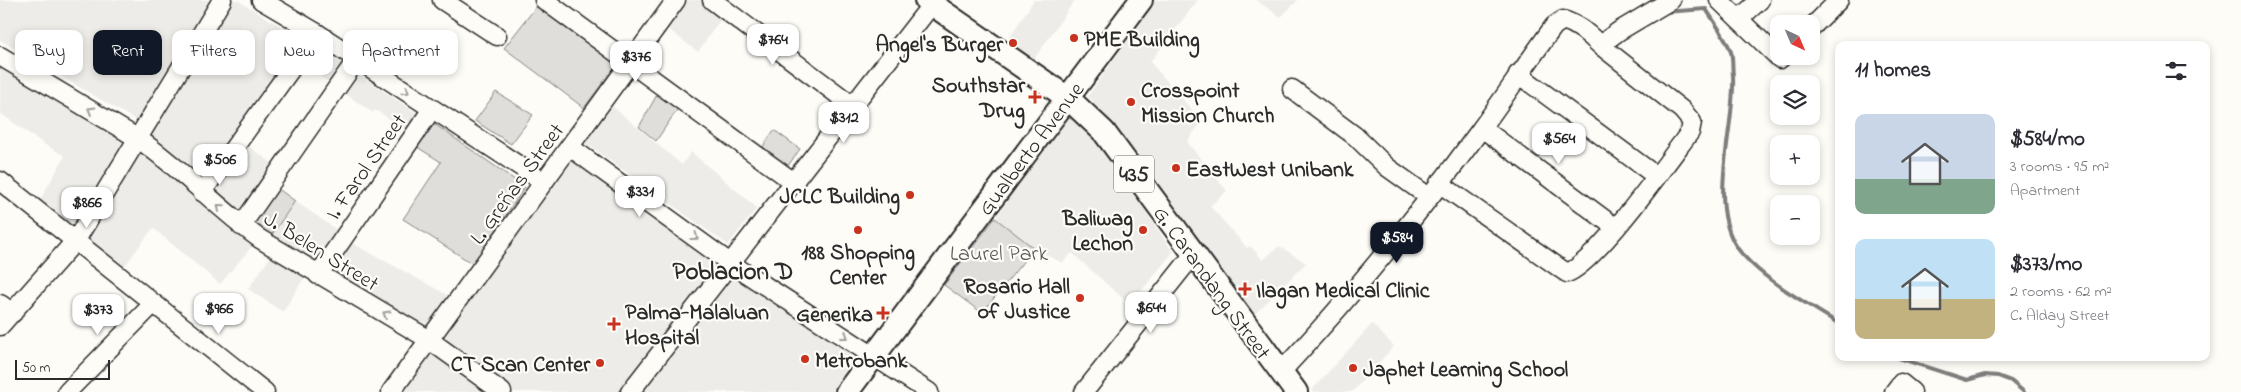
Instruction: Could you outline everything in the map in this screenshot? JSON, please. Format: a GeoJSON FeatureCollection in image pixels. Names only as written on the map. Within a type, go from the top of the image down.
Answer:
{"type":"FeatureCollection","features":[{"type":"Feature","properties":{"kind":"main road","name":"Gualberto Avenue"},"geometry":{"type":"LineString","coordinates":[[847,392],[1069,99],[1141,0]]}},
{"type":"Feature","properties":{"kind":"main road","name":"G. Carandang Street"},"geometry":{"type":"LineString","coordinates":[[929,2],[1069,99],[1104,132],[1280,373],[1296,392]]}},
{"type":"Feature","properties":{"kind":"street"},"geometry":{"type":"LineString","coordinates":[[0,326],[6,308],[76,240],[222,0]]}},
{"type":"Feature","properties":{"kind":"street"},"geometry":{"type":"LineString","coordinates":[[261,0],[312,30]]}},
{"type":"Feature","properties":{"kind":"street"},"geometry":{"type":"LineString","coordinates":[[442,0],[497,36]]}},
{"type":"Feature","properties":{"kind":"street"},"geometry":{"type":"LineString","coordinates":[[544,0],[794,183]]}},
{"type":"Feature","properties":{"kind":"street","name":"L. Greñas Street"},"geometry":{"type":"LineString","coordinates":[[391,392],[676,0]]}},
{"type":"Feature","properties":{"kind":"street"},"geometry":{"type":"LineString","coordinates":[[712,0],[853,106]]}},
{"type":"Feature","properties":{"kind":"street"},"geometry":{"type":"LineString","coordinates":[[1600,45],[1618,31],[1671,0]]}},
{"type":"Feature","properties":{"kind":"street"},"geometry":{"type":"LineString","coordinates":[[1719,0],[1770,49]]}},
{"type":"Feature","properties":{"kind":"street"},"geometry":{"type":"LineString","coordinates":[[1739,19],[1760,0]]}},
{"type":"Feature","properties":{"kind":"street"},"geometry":{"type":"LineString","coordinates":[[1820,19],[1839,0]]}},
{"type":"Feature","properties":{"kind":"street"},"geometry":{"type":"LineString","coordinates":[[630,392],[730,262],[794,183],[929,2]]}},
{"type":"Feature","properties":{"kind":"street"},"geometry":{"type":"LineString","coordinates":[[1280,373],[1363,282],[1434,190],[1482,128],[1518,74],[1554,26],[1563,20],[1584,30],[1600,45],[1682,110],[1692,122],[1690,132],[1616,228],[1577,269],[1567,272],[1434,190],[1387,167],[1355,136],[1292,89]]}},
{"type":"Feature","properties":{"kind":"street","name":"J. Belen Street"},"geometry":{"type":"LineString","coordinates":[[0,56],[137,138],[156,151],[241,226],[318,275],[428,339],[502,392]]}},
{"type":"Feature","properties":{"kind":"street"},"geometry":{"type":"LineString","coordinates":[[1518,74],[1656,176]]}},
{"type":"Feature","properties":{"kind":"street"},"geometry":{"type":"LineString","coordinates":[[202,192],[287,75]]}},
{"type":"Feature","properties":{"kind":"street"},"geometry":{"type":"LineString","coordinates":[[241,226],[347,75]]}},
{"type":"Feature","properties":{"kind":"street"},"geometry":{"type":"LineString","coordinates":[[381,75],[544,182]]}},
{"type":"Feature","properties":{"kind":"street","name":"I. Farol Street"},"geometry":{"type":"LineString","coordinates":[[318,275],[432,108]]}},
{"type":"Feature","properties":{"kind":"street"},"geometry":{"type":"LineString","coordinates":[[1482,128],[1616,228]]}},
{"type":"Feature","properties":{"kind":"street"},"geometry":{"type":"LineString","coordinates":[[570,147],[730,262],[929,392]]}},
{"type":"Feature","properties":{"kind":"street"},"geometry":{"type":"LineString","coordinates":[[0,181],[265,392]]}},
{"type":"Feature","properties":{"kind":"street"},"geometry":{"type":"LineString","coordinates":[[1084,392],[1193,255]]}},
{"type":"Feature","properties":{"kind":"street"},"geometry":{"type":"LineString","coordinates":[[67,392],[153,304]]}},
{"type":"Feature","properties":{"kind":"street"},"geometry":{"type":"LineString","coordinates":[[1894,392],[1900,383],[1912,392]]}},
{"type":"Feature","properties":{"kind":"shaded area"},"geometry":{"type":"Polygon","coordinates":[[[0,0],[212,0],[193,30],[172,30],[172,65],[137,121],[59,75],[83,75],[83,30],[15,30],[15,49],[0,40],[0,0]]]}},
{"type":"Feature","properties":{"kind":"shaded area"},"geometry":{"type":"Polygon","coordinates":[[[233,0],[237,0],[287,30],[265,30],[265,75],[280,75],[202,183],[150,135],[187,75],[255,75],[255,30],[215,30],[233,0]]]}},
{"type":"Feature","properties":{"kind":"shaded area"},"geometry":{"type":"Polygon","coordinates":[[[688,0],[705,0],[724,14],[698,52],[668,29],[688,0]]]}},
{"type":"Feature","properties":{"kind":"shaded area"},"geometry":{"type":"Polygon","coordinates":[[[1034,0],[1075,0],[1032,62],[1005,44],[1034,0]]]}},
{"type":"Feature","properties":{"kind":"shaded area"},"geometry":{"type":"Polygon","coordinates":[[[1156,0],[1198,0],[1150,62],[1202,121],[1187,142],[1227,191],[1210,206],[1247,248],[1250,246],[1263,260],[1279,246],[1306,263],[1254,315],[1119,132],[1088,96],[1156,0]]]}},
{"type":"Feature","properties":{"kind":"shaded area"},"geometry":{"type":"Polygon","coordinates":[[[1256,0],[1298,0],[1281,17],[1256,0]]]}},
{"type":"Feature","properties":{"kind":"shaded area"},"geometry":{"type":"Polygon","coordinates":[[[333,58],[343,64],[343,70],[333,85],[318,75],[333,75],[333,58]]]}},
{"type":"Feature","properties":{"kind":"shaded area"},"geometry":{"type":"Polygon","coordinates":[[[0,64],[15,73],[15,75],[18,75],[125,139],[71,230],[37,205],[65,156],[44,144],[0,113],[0,64]]]}},
{"type":"Feature","properties":{"kind":"shaded area"},"geometry":{"type":"Polygon","coordinates":[[[355,75],[359,75],[418,114],[407,130],[375,110],[373,113],[343,92],[355,75]]]}},
{"type":"Feature","properties":{"kind":"shaded area"},"geometry":{"type":"Polygon","coordinates":[[[611,105],[682,165],[691,152],[757,208],[728,245],[584,142],[611,105]]]}},
{"type":"Feature","properties":{"kind":"shaded area"},"geometry":{"type":"Polygon","coordinates":[[[1069,116],[1096,138],[1173,252],[1130,305],[1072,253],[1062,263],[1034,248],[996,219],[1025,172],[1069,116]]]}},
{"type":"Feature","properties":{"kind":"shaded area"},"geometry":{"type":"Polygon","coordinates":[[[244,143],[276,166],[241,217],[210,190],[244,143]]]}},
{"type":"Feature","properties":{"kind":"shaded area"},"geometry":{"type":"Polygon","coordinates":[[[142,149],[254,244],[220,284],[153,228],[123,268],[88,238],[142,149]]]}},
{"type":"Feature","properties":{"kind":"shaded area"},"geometry":{"type":"Polygon","coordinates":[[[573,161],[716,260],[686,305],[618,392],[514,392],[440,340],[573,161]]]}},
{"type":"Feature","properties":{"kind":"shaded area"},"geometry":{"type":"Polygon","coordinates":[[[295,201],[337,230],[315,261],[271,236],[295,201]]]}},
{"type":"Feature","properties":{"kind":"shaded area"},"geometry":{"type":"Polygon","coordinates":[[[348,241],[451,297],[426,330],[327,271],[348,241]]]}},
{"type":"Feature","properties":{"kind":"shaded area"},"geometry":{"type":"Polygon","coordinates":[[[272,255],[306,275],[283,312],[248,289],[272,255]]]}},
{"type":"Feature","properties":{"kind":"shaded area"},"geometry":{"type":"Polygon","coordinates":[[[733,272],[859,356],[832,392],[640,392],[733,272]]]}},
{"type":"Feature","properties":{"kind":"shaded area","name":"Japhet Learning School"},"geometry":{"type":"Polygon","coordinates":[[[1372,324],[1394,346],[1352,392],[1313,392],[1312,390],[1372,324]]]}},
{"type":"Feature","properties":{"kind":"shaded area"},"geometry":{"type":"Polygon","coordinates":[[[432,353],[486,392],[404,392],[432,353]]]}},
{"type":"Feature","properties":{"kind":"green space"},"geometry":{"type":"Polygon","coordinates":[[[539,3],[619,61],[584,108],[504,48],[539,3]]]}},
{"type":"Feature","properties":{"kind":"green space"},"geometry":{"type":"Polygon","coordinates":[[[659,91],[679,107],[656,141],[639,127],[659,91]]]}},
{"type":"Feature","properties":{"kind":"green space"},"geometry":{"type":"Polygon","coordinates":[[[496,92],[533,115],[511,144],[475,121],[496,92]]]}},
{"type":"Feature","properties":{"kind":"green space"},"geometry":{"type":"Polygon","coordinates":[[[430,121],[525,187],[473,264],[403,219],[441,162],[414,145],[430,121]]]}},
{"type":"Feature","properties":{"kind":"green space"},"geometry":{"type":"Polygon","coordinates":[[[774,130],[800,149],[787,167],[762,148],[774,130]]]}},
{"type":"Feature","properties":{"kind":"green space"},"geometry":{"type":"Polygon","coordinates":[[[277,188],[295,201],[271,236],[251,223],[277,188]]]}},
{"type":"Feature","properties":{"kind":"green space","name":"Laurel Park"},"geometry":{"type":"Polygon","coordinates":[[[995,218],[1034,248],[982,313],[944,285],[995,218]]]}},
{"type":"Feature","properties":{"kind":"waterway"},"geometry":{"type":"LineString","coordinates":[[1664,12],[1706,9],[1723,35],[1731,52],[1733,97],[1723,193],[1725,216],[1731,237],[1743,255],[1764,275],[1835,321]]}},
{"type":"Feature","properties":{"kind":"waterway"},"geometry":{"type":"LineString","coordinates":[[1908,361],[1967,380],[1985,375],[1998,376],[2011,381],[2024,392]]}},
{"type":"Feature","properties":{"kind":"place","name":"PME Building"},"geometry":{"type":"Point","coordinates":[1074,38]}},
{"type":"Feature","properties":{"kind":"place","name":"Angel's Burger"},"geometry":{"type":"Point","coordinates":[1013,43]}},
{"type":"Feature","properties":{"kind":"place","name":"Southstar Drug"},"geometry":{"type":"Point","coordinates":[1035,97]}},
{"type":"Feature","properties":{"kind":"place","name":"Crosspoint Mission Church"},"geometry":{"type":"Point","coordinates":[1131,102]}},
{"type":"Feature","properties":{"kind":"place","name":"EastWest Unibank"},"geometry":{"type":"Point","coordinates":[1176,168]}},
{"type":"Feature","properties":{"kind":"place","name":"JCLC Building"},"geometry":{"type":"Point","coordinates":[910,195]}},
{"type":"Feature","properties":{"kind":"place","name":"188 Shopping Center"},"geometry":{"type":"Point","coordinates":[858,230]}},
{"type":"Feature","properties":{"kind":"place","name":"Baliwag Lechon"},"geometry":{"type":"Point","coordinates":[1143,230]}},
{"type":"Feature","properties":{"kind":"place","name":"Ilagan Medical Clinic"},"geometry":{"type":"Point","coordinates":[1245,289]}},
{"type":"Feature","properties":{"kind":"place","name":"Rosario Hall of Justice"},"geometry":{"type":"Point","coordinates":[1080,298]}},
{"type":"Feature","properties":{"kind":"place","name":"Generika"},"geometry":{"type":"Point","coordinates":[883,313]}},
{"type":"Feature","properties":{"kind":"place","name":"Palma-Malaluan Hospital"},"geometry":{"type":"Point","coordinates":[614,324]}},
{"type":"Feature","properties":{"kind":"place","name":"Metrobank"},"geometry":{"type":"Point","coordinates":[805,359]}},
{"type":"Feature","properties":{"kind":"place","name":"CT Scan Center"},"geometry":{"type":"Point","coordinates":[600,363]}},
{"type":"Feature","properties":{"kind":"place","name":"Japhet Learning School"},"geometry":{"type":"Point","coordinates":[1353,368]}},
{"type":"Feature","properties":{"kind":"district","name":"Poblacion D"},"geometry":{"type":"Point","coordinates":[733,270]}}]}
